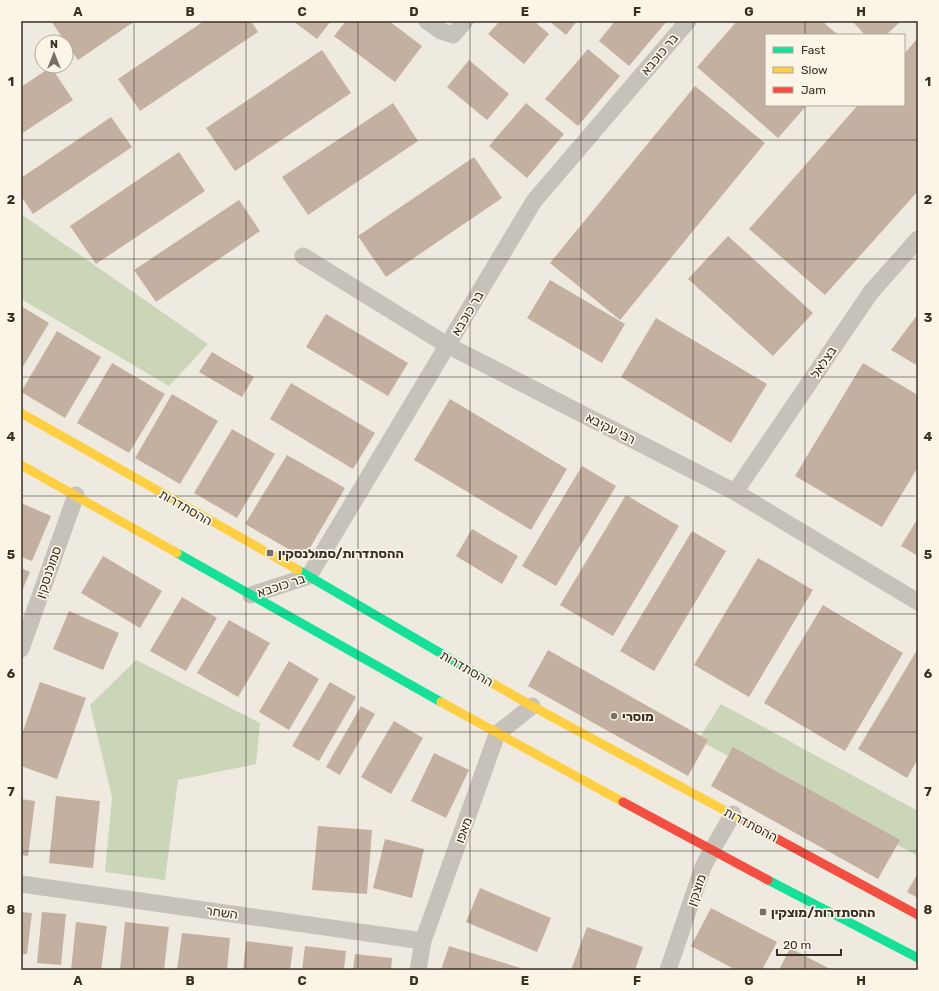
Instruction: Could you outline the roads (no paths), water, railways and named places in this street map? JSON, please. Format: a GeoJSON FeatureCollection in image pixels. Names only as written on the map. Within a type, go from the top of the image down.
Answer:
{"type":"FeatureCollection","features":[{"type":"Feature","properties":{"kind":"street"},"geometry":{"type":"LineString","coordinates":[[427,21],[441,31],[453,34],[465,21]]}},
{"type":"Feature","properties":{"kind":"street","name":"בר כוכבא"},"geometry":{"type":"LineString","coordinates":[[251,595],[309,576],[534,201],[688,21]]}},
{"type":"Feature","properties":{"kind":"street","name":"בצלאל"},"geometry":{"type":"LineString","coordinates":[[735,492],[871,292],[918,239]]}},
{"type":"Feature","properties":{"kind":"street","name":"רבי עקיבא"},"geometry":{"type":"LineString","coordinates":[[303,256],[447,345],[735,492],[918,602]]}},
{"type":"Feature","properties":{"kind":"street","name":"ההסתדרות"},"geometry":{"type":"LineString","coordinates":[[21,413],[309,576],[532,706],[918,915]]}},
{"type":"Feature","properties":{"kind":"street"},"geometry":{"type":"LineString","coordinates":[[21,465],[497,734],[712,850],[918,958]]}},
{"type":"Feature","properties":{"kind":"street","name":"סמולנסקין"},"geometry":{"type":"LineString","coordinates":[[21,650],[76,495]]}},
{"type":"Feature","properties":{"kind":"street"},"geometry":{"type":"LineString","coordinates":[[497,734],[532,706]]}},
{"type":"Feature","properties":{"kind":"street","name":"מאפו"},"geometry":{"type":"LineString","coordinates":[[418,970],[423,941],[497,734]]}},
{"type":"Feature","properties":{"kind":"street","name":"מוצקין"},"geometry":{"type":"LineString","coordinates":[[668,970],[703,867],[733,814]]}},
{"type":"Feature","properties":{"kind":"street","name":"השחר"},"geometry":{"type":"LineString","coordinates":[[21,884],[423,941]]}},
{"type":"Feature","properties":{"kind":"place","name":"ההסתדרות/סמולנסקין"},"geometry":{"type":"Point","coordinates":[270,553]}},
{"type":"Feature","properties":{"kind":"place","name":"מוסרי"},"geometry":{"type":"Point","coordinates":[614,716]}},
{"type":"Feature","properties":{"kind":"place","name":"ההסתדרות/מוצקין"},"geometry":{"type":"Point","coordinates":[763,912]}}]}
